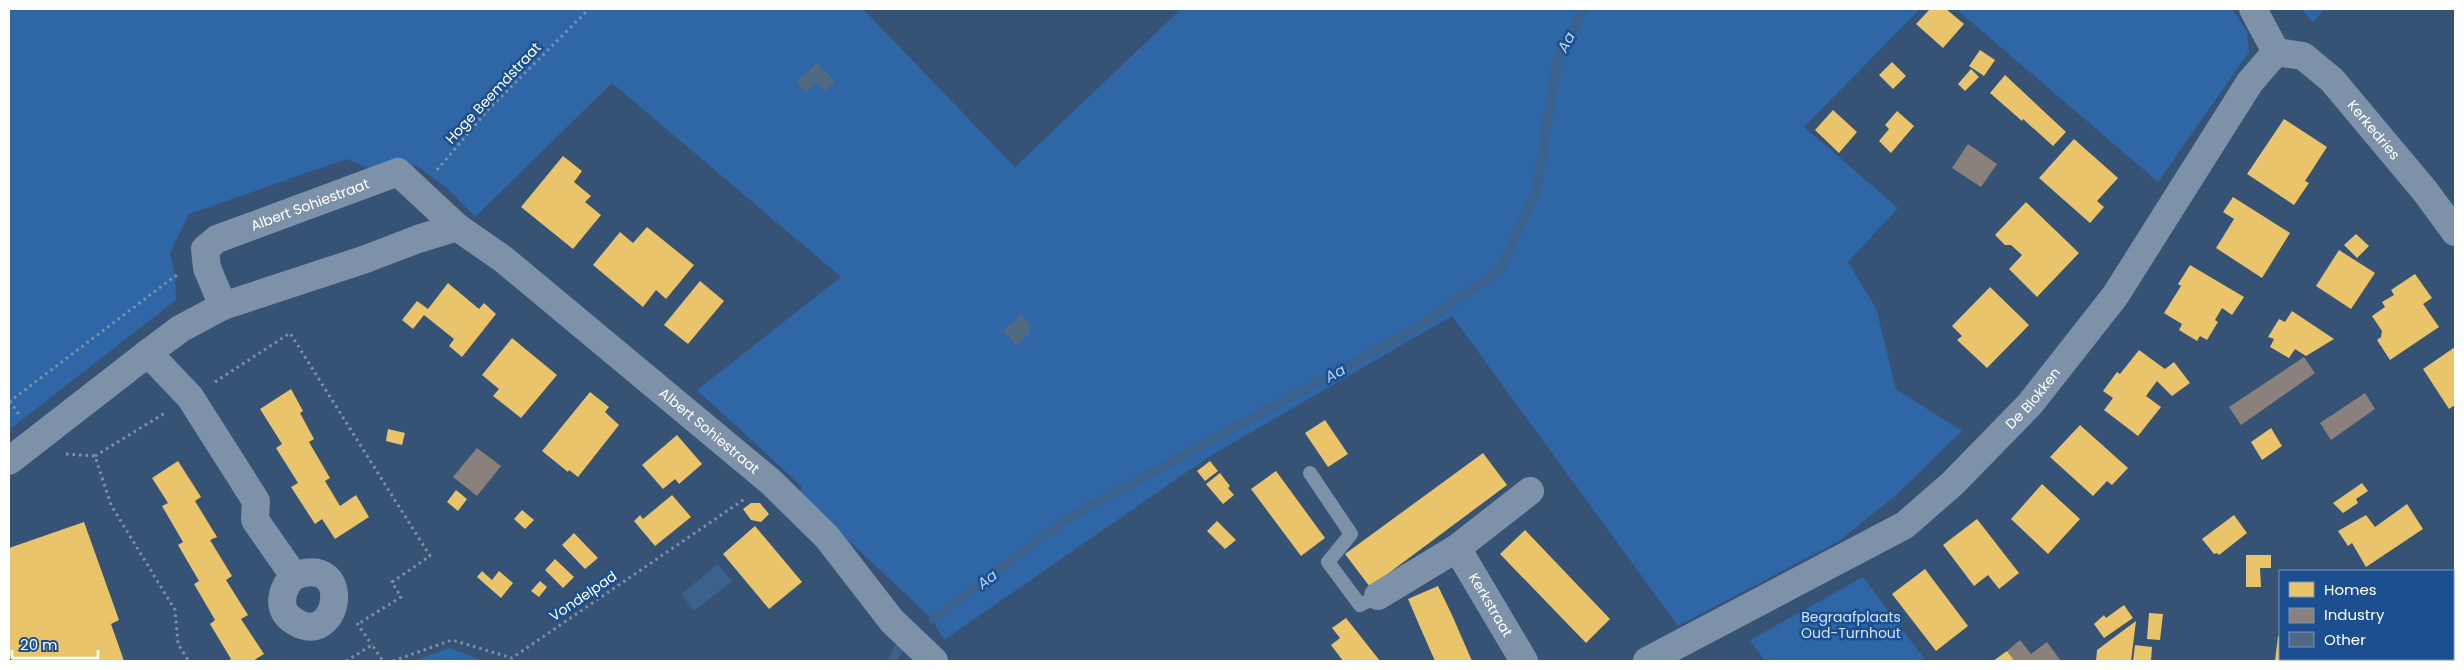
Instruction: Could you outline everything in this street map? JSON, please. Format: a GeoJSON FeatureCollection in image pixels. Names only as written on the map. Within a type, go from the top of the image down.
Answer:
{"type":"FeatureCollection","features":[{"type":"Feature","properties":{"kind":"street"},"geometry":{"type":"LineString","coordinates":[[2253,9],[2276,52]]}},
{"type":"Feature","properties":{"kind":"street","name":"Kerkedries"},"geometry":{"type":"LineString","coordinates":[[2276,52],[2303,56],[2332,80],[2425,191],[2455,232]]}},
{"type":"Feature","properties":{"kind":"street","name":"De Blokken"},"geometry":{"type":"LineString","coordinates":[[1647,661],[1905,525],[1953,483],[2030,404],[2115,296],[2250,82],[2276,52]]}},
{"type":"Feature","properties":{"kind":"street","name":"Albert Sohiestraat"},"geometry":{"type":"LineString","coordinates":[[223,306],[207,268],[205,249],[217,240],[398,172],[457,227],[503,259],[771,482],[827,537],[892,621],[934,661]]}},
{"type":"Feature","properties":{"kind":"street"},"geometry":{"type":"LineString","coordinates":[[9,461],[180,329],[223,306],[363,260],[418,238],[457,227]]}},
{"type":"Feature","properties":{"kind":"street"},"geometry":{"type":"LineString","coordinates":[[148,353],[190,398],[256,501],[255,520],[294,576]]}},
{"type":"Feature","properties":{"kind":"street"},"geometry":{"type":"LineString","coordinates":[[1378,596],[1457,548],[1530,491]]}},
{"type":"Feature","properties":{"kind":"street","name":"Kerkstraat"},"geometry":{"type":"LineString","coordinates":[[1457,548],[1524,661]]}},
{"type":"Feature","properties":{"kind":"lane"},"geometry":{"type":"LineString","coordinates":[[1310,473],[1351,534],[1328,562],[1360,605],[1378,596]]}},
{"type":"Feature","properties":{"kind":"path","name":"Hoge Beemdstraat"},"geometry":{"type":"LineString","coordinates":[[427,201],[434,174],[488,110],[589,9]]}},
{"type":"Feature","properties":{"kind":"path"},"geometry":{"type":"LineString","coordinates":[[9,402],[175,276],[182,279]]}},
{"type":"Feature","properties":{"kind":"path"},"geometry":{"type":"LineString","coordinates":[[60,454],[95,456],[190,398],[290,333],[430,556],[392,582],[401,596],[358,624]]}},
{"type":"Feature","properties":{"kind":"path"},"geometry":{"type":"LineString","coordinates":[[95,456],[111,505],[175,610],[178,644],[186,661]]}},
{"type":"Feature","properties":{"kind":"path","name":"Vondelpad"},"geometry":{"type":"LineString","coordinates":[[393,661],[452,640],[512,658],[771,482]]}},
{"type":"Feature","properties":{"kind":"path"},"geometry":{"type":"LineString","coordinates":[[346,661],[372,645],[383,661]]}},
{"type":"Feature","properties":{"kind":"green space"},"geometry":{"type":"Polygon","coordinates":[[[9,9],[863,9],[1015,167],[1181,9],[1920,9],[1804,127],[1898,208],[1848,262],[1876,308],[1896,389],[1962,431],[1895,496],[1839,541],[1678,626],[1452,316],[1210,456],[944,640],[932,619],[798,493],[802,487],[697,390],[841,277],[612,83],[475,217],[448,189],[417,166],[372,170],[347,159],[189,214],[170,253],[175,276],[176,300],[9,430],[9,9]]]}},
{"type":"Feature","properties":{"kind":"green space"},"geometry":{"type":"Polygon","coordinates":[[[1956,9],[2232,9],[2247,31],[2249,52],[2158,182],[1956,9]]]}},
{"type":"Feature","properties":{"kind":"green space"},"geometry":{"type":"Polygon","coordinates":[[[2301,9],[2325,9],[2313,22],[2301,9]]]}},
{"type":"Feature","properties":{"kind":"green space","name":"Begraafplaats Oud-Turnhout"},"geometry":{"type":"Polygon","coordinates":[[[1863,577],[1926,661],[1765,661],[1750,640],[1863,577]]]}},
{"type":"Feature","properties":{"kind":"green space"},"geometry":{"type":"Polygon","coordinates":[[[450,648],[484,661],[413,661],[450,648]]]}},
{"type":"Feature","properties":{"kind":"shaded area"},"geometry":{"type":"Polygon","coordinates":[[[718,564],[732,581],[694,611],[681,594],[718,564]]]}},
{"type":"Feature","properties":{"kind":"building: Homes"},"geometry":{"type":"Polygon","coordinates":[[[1930,9],[1946,9],[1964,24],[1943,48],[1916,24],[1930,9]]]}},
{"type":"Feature","properties":{"kind":"building: Homes"},"geometry":{"type":"Polygon","coordinates":[[[1980,50],[1995,60],[1984,76],[1969,66],[1980,50]]]}},
{"type":"Feature","properties":{"kind":"building: Homes"},"geometry":{"type":"Polygon","coordinates":[[[1892,62],[1906,76],[1893,89],[1879,75],[1892,62]]]}},
{"type":"Feature","properties":{"kind":"building: Homes"},"geometry":{"type":"Polygon","coordinates":[[[1971,69],[1979,77],[1965,91],[1958,84],[1971,69]]]}},
{"type":"Feature","properties":{"kind":"building: Homes"},"geometry":{"type":"Polygon","coordinates":[[[2005,75],[2066,132],[2053,146],[1990,93],[2005,75]]]}},
{"type":"Feature","properties":{"kind":"building: Homes"},"geometry":{"type":"Polygon","coordinates":[[[1833,110],[1857,132],[1839,153],[1815,130],[1833,110]]]}},
{"type":"Feature","properties":{"kind":"building: Homes"},"geometry":{"type":"Polygon","coordinates":[[[1897,111],[1914,126],[1891,153],[1879,141],[1889,129],[1885,125],[1897,111]]]}},
{"type":"Feature","properties":{"kind":"building: Homes"},"geometry":{"type":"Polygon","coordinates":[[[2284,119],[2327,147],[2305,181],[2309,183],[2294,205],[2247,174],[2284,119]]]}},
{"type":"Feature","properties":{"kind":"building: Homes"},"geometry":{"type":"Polygon","coordinates":[[[2074,139],[2118,178],[2097,201],[2104,207],[2090,223],[2039,178],[2074,139]]]}},
{"type":"Feature","properties":{"kind":"building: Homes"},"geometry":{"type":"Polygon","coordinates":[[[563,156],[582,171],[574,182],[591,196],[585,202],[601,215],[573,249],[521,207],[563,156]]]}},
{"type":"Feature","properties":{"kind":"building: Homes"},"geometry":{"type":"Polygon","coordinates":[[[2233,197],[2290,233],[2262,278],[2216,248],[2234,219],[2223,212],[2233,197]]]}},
{"type":"Feature","properties":{"kind":"building: Homes"},"geometry":{"type":"Polygon","coordinates":[[[2026,202],[2079,253],[2037,297],[2009,269],[2022,255],[2011,245],[2005,245],[1995,235],[2026,202]]]}},
{"type":"Feature","properties":{"kind":"building: Homes"},"geometry":{"type":"Polygon","coordinates":[[[647,227],[694,265],[666,299],[656,290],[643,307],[593,265],[620,232],[633,243],[647,227]]]}},
{"type":"Feature","properties":{"kind":"building: Homes"},"geometry":{"type":"Polygon","coordinates":[[[2356,234],[2369,246],[2357,258],[2344,245],[2356,234]]]}},
{"type":"Feature","properties":{"kind":"building: Homes"},"geometry":{"type":"Polygon","coordinates":[[[2339,250],[2375,273],[2351,309],[2316,286],[2339,250]]]}},
{"type":"Feature","properties":{"kind":"building: Homes"},"geometry":{"type":"Polygon","coordinates":[[[2190,265],[2244,297],[2232,315],[2222,308],[2215,320],[2218,322],[2207,340],[2200,336],[2197,341],[2179,330],[2182,324],[2164,313],[2181,286],[2178,284],[2190,265]]]}},
{"type":"Feature","properties":{"kind":"building: Homes"},"geometry":{"type":"Polygon","coordinates":[[[2415,274],[2432,298],[2423,304],[2439,327],[2390,360],[2377,340],[2381,337],[2382,331],[2372,316],[2385,307],[2382,302],[2394,295],[2391,290],[2415,274]]]}},
{"type":"Feature","properties":{"kind":"building: Homes"},"geometry":{"type":"Polygon","coordinates":[[[700,281],[724,301],[688,344],[664,325],[700,281]]]}},
{"type":"Feature","properties":{"kind":"building: Homes"},"geometry":{"type":"Polygon","coordinates":[[[448,283],[479,309],[484,303],[496,314],[462,357],[449,346],[454,339],[424,315],[413,329],[402,320],[417,301],[428,309],[448,283]]]}},
{"type":"Feature","properties":{"kind":"building: Homes"},"geometry":{"type":"Polygon","coordinates":[[[1990,287],[2029,325],[1987,368],[1957,340],[1962,336],[1952,326],[1990,287]]]}},
{"type":"Feature","properties":{"kind":"building: Homes"},"geometry":{"type":"Polygon","coordinates":[[[2292,311],[2334,339],[2306,356],[2295,349],[2289,358],[2270,347],[2274,339],[2268,337],[2279,319],[2285,322],[2292,311]]]}},
{"type":"Feature","properties":{"kind":"building: Homes"},"geometry":{"type":"Polygon","coordinates":[[[512,338],[557,375],[521,418],[493,396],[499,389],[482,375],[512,338]]]}},
{"type":"Feature","properties":{"kind":"building: Homes"},"geometry":{"type":"Polygon","coordinates":[[[2455,347],[2455,405],[2449,409],[2423,369],[2455,347]]]}},
{"type":"Feature","properties":{"kind":"building: Homes"},"geometry":{"type":"Polygon","coordinates":[[[2139,350],[2165,369],[2174,362],[2190,383],[2172,396],[2157,381],[2146,396],[2161,407],[2138,436],[2104,410],[2113,398],[2103,391],[2117,372],[2120,374],[2139,350]]]}},
{"type":"Feature","properties":{"kind":"building: Homes"},"geometry":{"type":"Polygon","coordinates":[[[291,389],[303,411],[300,413],[314,439],[309,442],[330,478],[325,481],[340,506],[356,495],[369,517],[335,539],[322,519],[315,524],[291,487],[298,483],[276,448],[282,444],[260,409],[291,389]]]}},
{"type":"Feature","properties":{"kind":"building: Homes"},"geometry":{"type":"Polygon","coordinates":[[[590,392],[609,407],[605,412],[619,425],[578,477],[569,470],[568,472],[542,451],[590,392]]]}},
{"type":"Feature","properties":{"kind":"building: Homes"},"geometry":{"type":"Polygon","coordinates":[[[1325,420],[1348,454],[1328,467],[1305,433],[1325,420]]]}},
{"type":"Feature","properties":{"kind":"building: Homes"},"geometry":{"type":"Polygon","coordinates":[[[2080,425],[2128,468],[2112,485],[2107,481],[2093,496],[2050,457],[2080,425]]]}},
{"type":"Feature","properties":{"kind":"building: Homes"},"geometry":{"type":"Polygon","coordinates":[[[2271,428],[2282,446],[2262,460],[2251,442],[2271,428]]]}},
{"type":"Feature","properties":{"kind":"building: Homes"},"geometry":{"type":"Polygon","coordinates":[[[388,429],[405,433],[402,445],[386,441],[388,429]]]}},
{"type":"Feature","properties":{"kind":"building: Homes"},"geometry":{"type":"Polygon","coordinates":[[[677,435],[702,464],[679,484],[675,479],[663,489],[642,465],[677,435]]]}},
{"type":"Feature","properties":{"kind":"building: Homes"},"geometry":{"type":"Polygon","coordinates":[[[1483,453],[1507,485],[1370,587],[1345,554],[1483,453]]]}},
{"type":"Feature","properties":{"kind":"building: Homes"},"geometry":{"type":"Polygon","coordinates":[[[178,461],[201,497],[195,501],[217,537],[210,540],[232,576],[226,580],[248,615],[241,619],[264,654],[253,661],[228,661],[231,659],[210,624],[215,620],[194,584],[199,581],[178,545],[183,542],[162,506],[168,503],[152,478],[178,461]]]}},
{"type":"Feature","properties":{"kind":"building: Homes"},"geometry":{"type":"Polygon","coordinates":[[[1210,461],[1218,471],[1205,481],[1197,471],[1210,461]]]}},
{"type":"Feature","properties":{"kind":"building: Homes"},"geometry":{"type":"Polygon","coordinates":[[[1276,471],[1325,538],[1301,556],[1251,489],[1276,471]]]}},
{"type":"Feature","properties":{"kind":"building: Homes"},"geometry":{"type":"Polygon","coordinates":[[[1220,473],[1234,495],[1223,504],[1206,484],[1220,473]]]}},
{"type":"Feature","properties":{"kind":"building: Homes"},"geometry":{"type":"Polygon","coordinates":[[[2362,483],[2368,491],[2356,499],[2358,503],[2343,513],[2333,503],[2362,483]]]}},
{"type":"Feature","properties":{"kind":"building: Homes"},"geometry":{"type":"Polygon","coordinates":[[[2042,484],[2080,519],[2048,554],[2011,519],[2042,484]]]}},
{"type":"Feature","properties":{"kind":"building: Homes"},"geometry":{"type":"Polygon","coordinates":[[[456,490],[467,499],[458,511],[447,502],[456,490]]]}},
{"type":"Feature","properties":{"kind":"building: Homes"},"geometry":{"type":"Polygon","coordinates":[[[672,495],[691,517],[655,546],[634,521],[640,515],[643,519],[672,495]]]}},
{"type":"Feature","properties":{"kind":"building: Homes"},"geometry":{"type":"Polygon","coordinates":[[[751,503],[760,503],[769,514],[761,522],[751,520],[743,509],[751,503]]]}},
{"type":"Feature","properties":{"kind":"building: Homes"},"geometry":{"type":"Polygon","coordinates":[[[2407,504],[2423,529],[2366,567],[2352,543],[2348,546],[2338,531],[2366,515],[2375,527],[2407,504]]]}},
{"type":"Feature","properties":{"kind":"building: Homes"},"geometry":{"type":"Polygon","coordinates":[[[522,510],[534,520],[525,529],[514,519],[522,510]]]}},
{"type":"Feature","properties":{"kind":"building: Homes"},"geometry":{"type":"Polygon","coordinates":[[[2234,515],[2247,533],[2219,555],[2217,553],[2214,554],[2202,539],[2234,515]]]}},
{"type":"Feature","properties":{"kind":"building: Homes"},"geometry":{"type":"Polygon","coordinates":[[[1977,519],[2019,573],[1999,589],[1988,575],[1974,586],[1943,545],[1977,519]]]}},
{"type":"Feature","properties":{"kind":"building: Homes"},"geometry":{"type":"Polygon","coordinates":[[[1217,521],[1236,540],[1225,549],[1207,531],[1217,521]]]}},
{"type":"Feature","properties":{"kind":"building: Homes"},"geometry":{"type":"Polygon","coordinates":[[[84,522],[119,620],[111,624],[124,661],[12,661],[11,658],[9,659],[9,548],[84,522]]]}},
{"type":"Feature","properties":{"kind":"building: Homes"},"geometry":{"type":"Polygon","coordinates":[[[755,526],[802,582],[769,609],[723,554],[755,526]]]}},
{"type":"Feature","properties":{"kind":"building: Homes"},"geometry":{"type":"Polygon","coordinates":[[[1525,530],[1610,619],[1586,643],[1500,554],[1525,530]]]}},
{"type":"Feature","properties":{"kind":"building: Homes"},"geometry":{"type":"Polygon","coordinates":[[[574,533],[598,558],[585,569],[562,545],[574,533]]]}},
{"type":"Feature","properties":{"kind":"building: Homes"},"geometry":{"type":"Polygon","coordinates":[[[2246,555],[2271,555],[2271,568],[2260,568],[2261,587],[2246,587],[2246,555]]]}},
{"type":"Feature","properties":{"kind":"building: Homes"},"geometry":{"type":"Polygon","coordinates":[[[555,559],[574,577],[563,588],[545,570],[555,559]]]}},
{"type":"Feature","properties":{"kind":"building: Homes"},"geometry":{"type":"Polygon","coordinates":[[[1925,569],[1968,626],[1936,651],[1892,594],[1925,569]]]}},
{"type":"Feature","properties":{"kind":"building: Homes"},"geometry":{"type":"Polygon","coordinates":[[[482,571],[492,580],[499,571],[513,583],[501,598],[477,577],[482,571]]]}},
{"type":"Feature","properties":{"kind":"building: Homes"},"geometry":{"type":"Polygon","coordinates":[[[2455,577],[2454,598],[2454,578],[2455,577]]]}},
{"type":"Feature","properties":{"kind":"building: Homes"},"geometry":{"type":"Polygon","coordinates":[[[540,581],[547,587],[539,597],[531,591],[540,581]]]}},
{"type":"Feature","properties":{"kind":"building: Homes"},"geometry":{"type":"Polygon","coordinates":[[[1438,586],[1472,661],[1435,661],[1408,599],[1438,586]]]}},
{"type":"Feature","properties":{"kind":"building: Homes"},"geometry":{"type":"Polygon","coordinates":[[[2124,605],[2133,618],[2104,638],[2094,624],[2104,615],[2106,618],[2124,605]]]}},
{"type":"Feature","properties":{"kind":"building: Homes"},"geometry":{"type":"Polygon","coordinates":[[[2149,613],[2163,614],[2160,640],[2147,639],[2149,613]]]}},
{"type":"Feature","properties":{"kind":"building: Homes"},"geometry":{"type":"Polygon","coordinates":[[[1346,618],[1380,661],[1343,661],[1331,645],[1340,638],[1332,628],[1346,618]]]}},
{"type":"Feature","properties":{"kind":"building: Homes"},"geometry":{"type":"Polygon","coordinates":[[[2136,621],[2131,661],[2096,661],[2097,650],[2136,621]]]}},
{"type":"Feature","properties":{"kind":"building: Homes"},"geometry":{"type":"Polygon","coordinates":[[[2279,636],[2279,660],[2291,661],[2275,661],[2279,636]]]}},
{"type":"Feature","properties":{"kind":"building: Homes"},"geometry":{"type":"Polygon","coordinates":[[[2135,645],[2152,647],[2151,661],[2133,661],[2135,645]]]}},
{"type":"Feature","properties":{"kind":"building: Homes"},"geometry":{"type":"Polygon","coordinates":[[[2454,647],[2455,661],[2432,661],[2454,660],[2454,647]]]}},
{"type":"Feature","properties":{"kind":"building: Homes"},"geometry":{"type":"Polygon","coordinates":[[[2007,651],[2015,661],[1993,661],[2007,651]]]}},
{"type":"Feature","properties":{"kind":"building: Industry"},"geometry":{"type":"Polygon","coordinates":[[[1968,144],[1997,164],[1981,187],[1952,168],[1968,144]]]}},
{"type":"Feature","properties":{"kind":"building: Industry"},"geometry":{"type":"Polygon","coordinates":[[[2304,357],[2315,373],[2241,425],[2229,407],[2304,357]]]}},
{"type":"Feature","properties":{"kind":"building: Industry"},"geometry":{"type":"Polygon","coordinates":[[[2365,393],[2375,409],[2331,440],[2320,423],[2365,393]]]}},
{"type":"Feature","properties":{"kind":"building: Industry"},"geometry":{"type":"Polygon","coordinates":[[[477,448],[501,466],[477,496],[453,477],[477,448]]]}},
{"type":"Feature","properties":{"kind":"building: Industry"},"geometry":{"type":"Polygon","coordinates":[[[2020,640],[2031,654],[2047,642],[2061,661],[2015,661],[2007,651],[2020,640]]]}},
{"type":"Feature","properties":{"kind":"building: Other"},"geometry":{"type":"Polygon","coordinates":[[[817,63],[835,82],[825,91],[816,82],[806,93],[796,82],[817,63]]]}},
{"type":"Feature","properties":{"kind":"building: Other"},"geometry":{"type":"Polygon","coordinates":[[[1021,315],[1032,326],[1028,330],[1030,333],[1016,345],[1003,331],[1021,315]]]}},
{"type":"Feature","properties":{"kind":"waterway","name":"Aa"},"geometry":{"type":"LineString","coordinates":[[933,619],[1065,520],[1415,329],[1500,270],[1536,192],[1558,55],[1584,9]]}},
{"type":"Feature","properties":{"kind":"waterway","name":"Aa"},"geometry":{"type":"LineString","coordinates":[[892,661],[900,646]]}}]}
